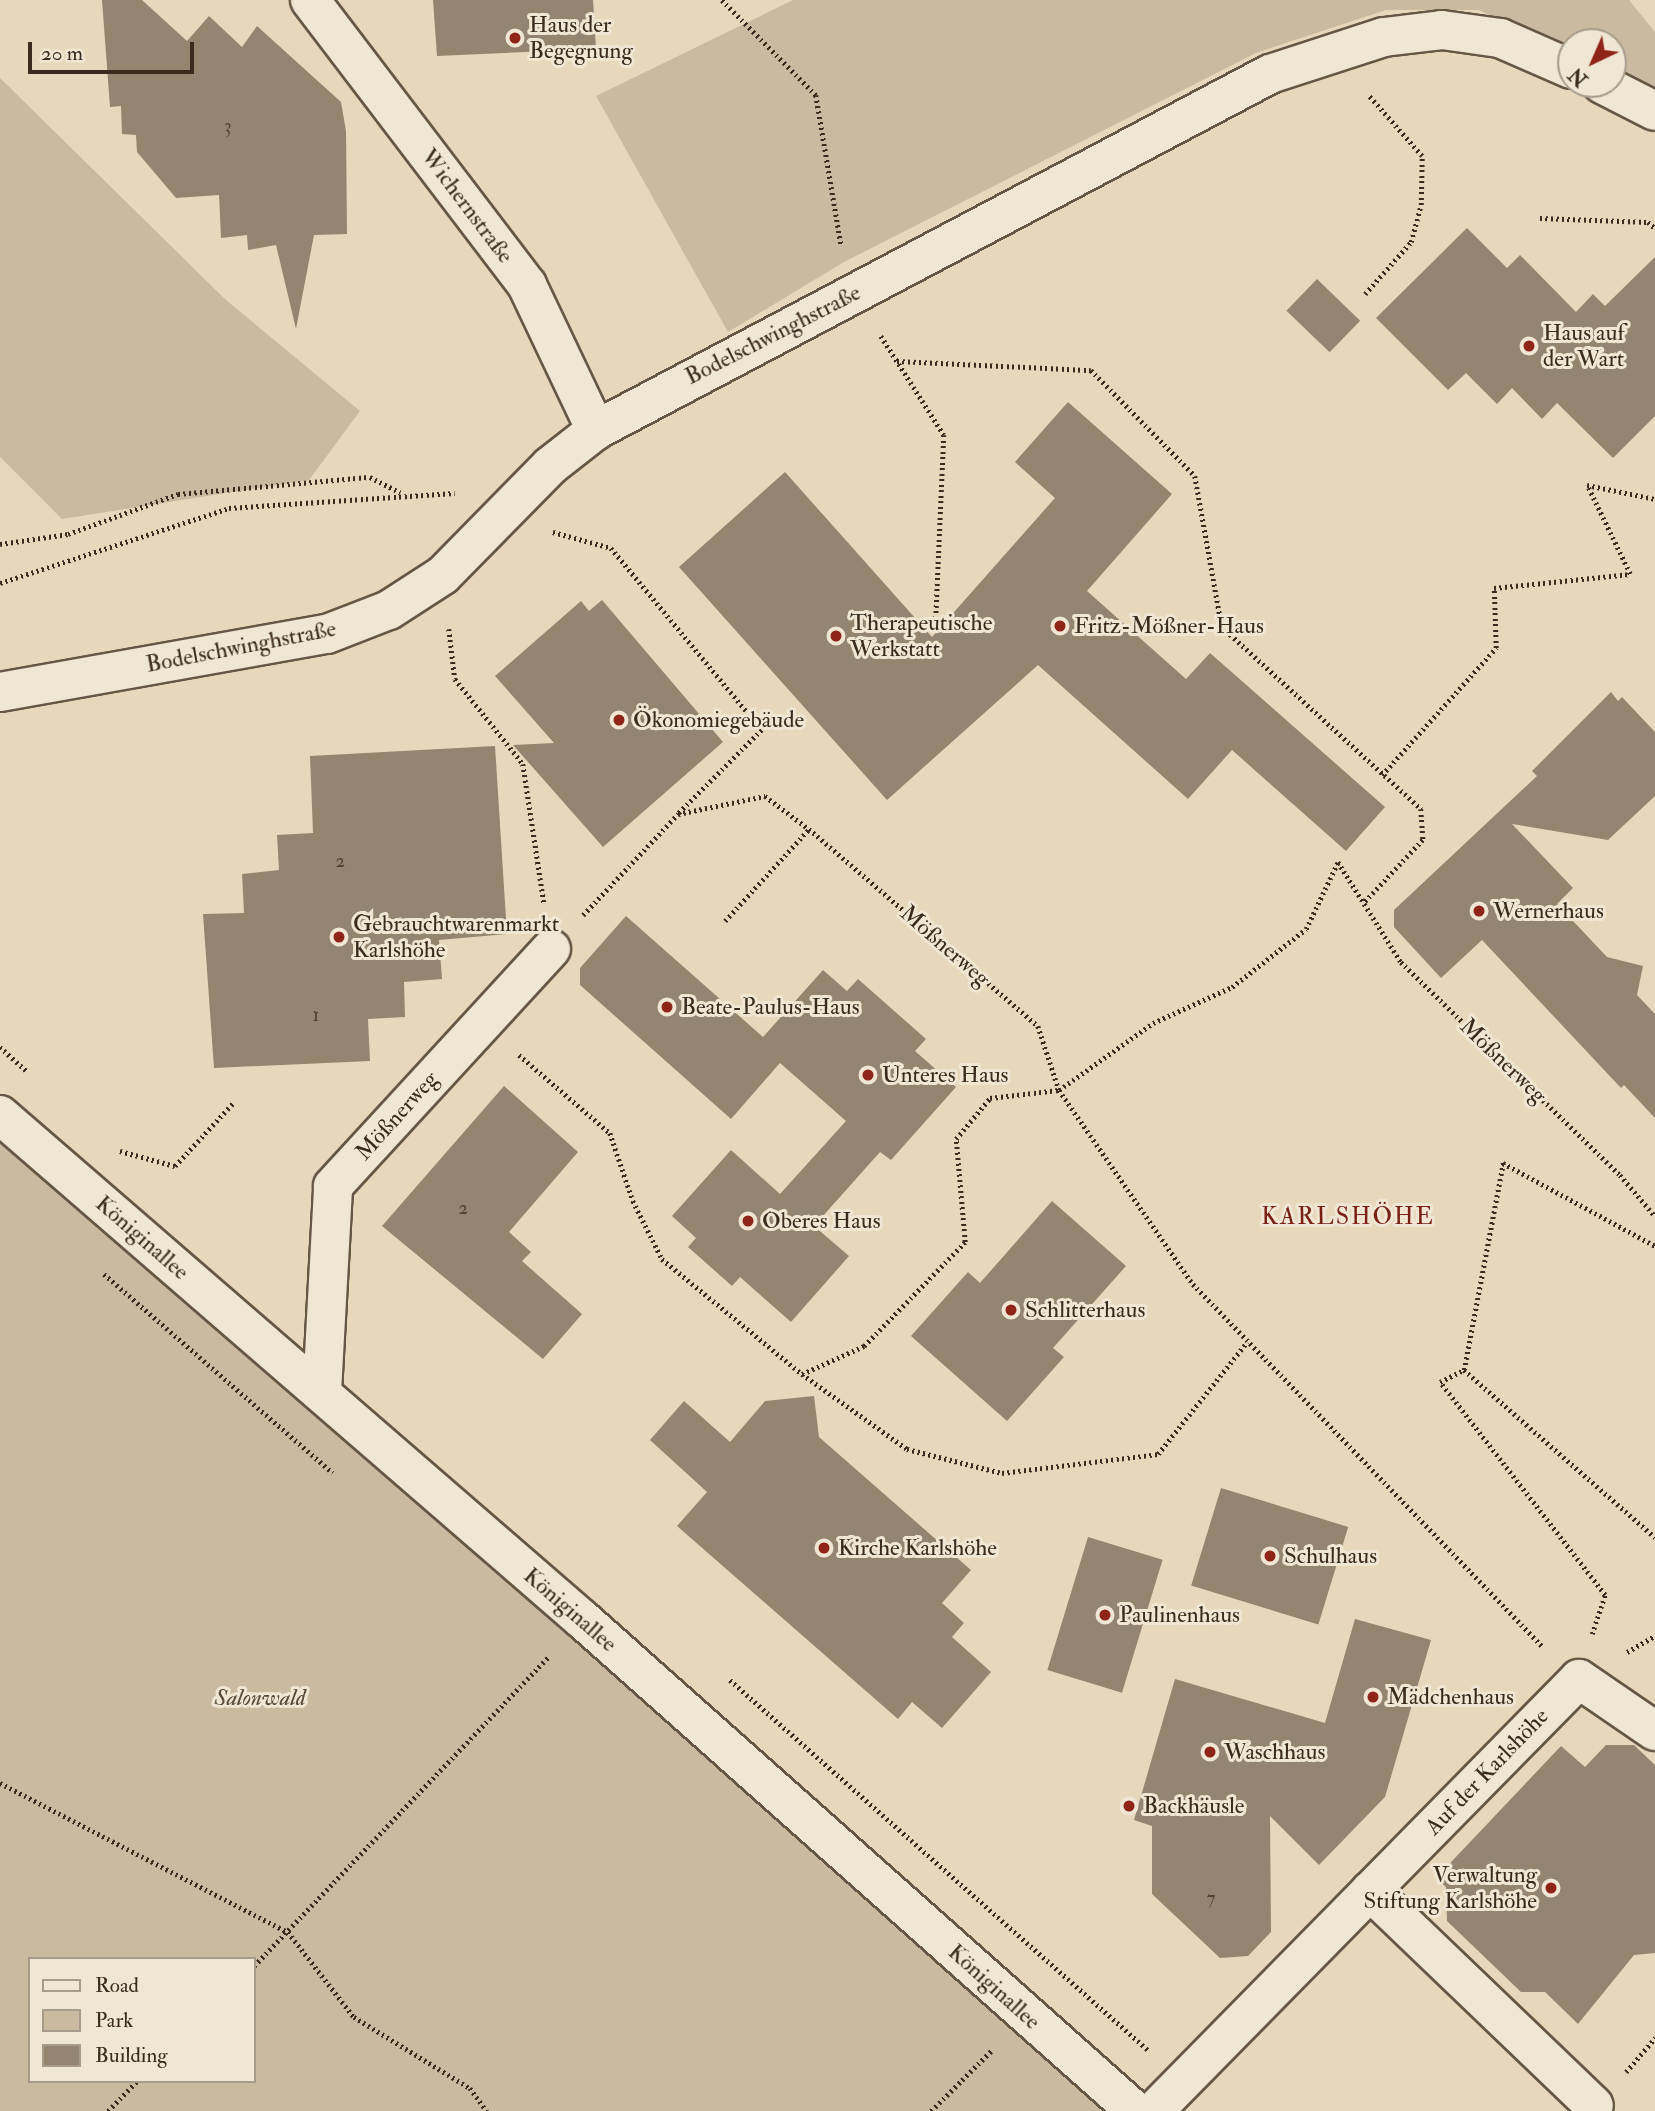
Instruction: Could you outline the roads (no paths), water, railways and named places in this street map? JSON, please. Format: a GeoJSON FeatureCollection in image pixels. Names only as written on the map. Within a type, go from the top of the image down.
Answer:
{"type":"FeatureCollection","features":[{"type":"Feature","properties":{"kind":"street","name":"Wichernstraße"},"geometry":{"type":"LineString","coordinates":[[310,0],[527,285],[596,430]]}},
{"type":"Feature","properties":{"kind":"street","name":"Bodelschwinghstraße"},"geometry":{"type":"LineString","coordinates":[[0,692],[327,634],[389,610],[443,575],[498,516],[596,430],[1270,74],[1330,52],[1384,37],[1442,30],[1500,38],[1557,63]]}},
{"type":"Feature","properties":{"kind":"street"},"geometry":{"type":"LineString","coordinates":[[1627,97],[1655,111]]}},
{"type":"Feature","properties":{"kind":"street","name":"Mößnerweg"},"geometry":{"type":"LineString","coordinates":[[322,1392],[333,1186],[551,948]]}},
{"type":"Feature","properties":{"kind":"street","name":"Königinallee"},"geometry":{"type":"LineString","coordinates":[[0,1115],[583,1620],[1135,2111]]}},
{"type":"Feature","properties":{"kind":"street","name":"Auf der Karlshöhe"},"geometry":{"type":"LineString","coordinates":[[1154,2111],[1578,1679],[1655,1731]]}},
{"type":"Feature","properties":{"kind":"street"},"geometry":{"type":"LineString","coordinates":[[1370,1891],[1594,2106]]}},
{"type":"Feature","properties":{"kind":"place","name":"Haus der Begegnung"},"geometry":{"type":"Point","coordinates":[515,38]}},
{"type":"Feature","properties":{"kind":"place","name":"Haus auf der Wart"},"geometry":{"type":"Point","coordinates":[1529,346]}},
{"type":"Feature","properties":{"kind":"place","name":"Fritz-Mößner-Haus"},"geometry":{"type":"Point","coordinates":[1060,626]}},
{"type":"Feature","properties":{"kind":"place","name":"Therapeutische Werkstatt"},"geometry":{"type":"Point","coordinates":[836,636]}},
{"type":"Feature","properties":{"kind":"place","name":"Ökonomiegebäude"},"geometry":{"type":"Point","coordinates":[619,720]}},
{"type":"Feature","properties":{"kind":"place","name":"Wernerhaus"},"geometry":{"type":"Point","coordinates":[1479,911]}},
{"type":"Feature","properties":{"kind":"place","name":"Gebrauchtwarenmarkt Karlshöhe"},"geometry":{"type":"Point","coordinates":[339,937]}},
{"type":"Feature","properties":{"kind":"place","name":"Beate-Paulus-Haus"},"geometry":{"type":"Point","coordinates":[667,1007]}},
{"type":"Feature","properties":{"kind":"place","name":"Unteres Haus"},"geometry":{"type":"Point","coordinates":[868,1075]}},
{"type":"Feature","properties":{"kind":"place","name":"Oberes Haus"},"geometry":{"type":"Point","coordinates":[748,1221]}},
{"type":"Feature","properties":{"kind":"place","name":"Schlitterhaus"},"geometry":{"type":"Point","coordinates":[1011,1310]}},
{"type":"Feature","properties":{"kind":"place","name":"Kirche Karlshöhe"},"geometry":{"type":"Point","coordinates":[824,1548]}},
{"type":"Feature","properties":{"kind":"place","name":"Schulhaus"},"geometry":{"type":"Point","coordinates":[1270,1556]}},
{"type":"Feature","properties":{"kind":"place","name":"Paulinenhaus"},"geometry":{"type":"Point","coordinates":[1105,1615]}},
{"type":"Feature","properties":{"kind":"place","name":"Mädchenhaus"},"geometry":{"type":"Point","coordinates":[1373,1697]}},
{"type":"Feature","properties":{"kind":"place","name":"Waschhaus"},"geometry":{"type":"Point","coordinates":[1210,1752]}},
{"type":"Feature","properties":{"kind":"place","name":"Backhäusle"},"geometry":{"type":"Point","coordinates":[1129,1806]}},
{"type":"Feature","properties":{"kind":"place","name":"Verwaltung Stiftung Karlshöhe"},"geometry":{"type":"Point","coordinates":[1551,1888]}},
{"type":"Feature","properties":{"kind":"district","name":"KARLSHÖHE"},"geometry":{"type":"Point","coordinates":[1348,1217]}},
{"type":"Feature","properties":{"kind":"park label","name":"Salonwald"},"geometry":{"type":"Point","coordinates":[260,1698]}}]}
